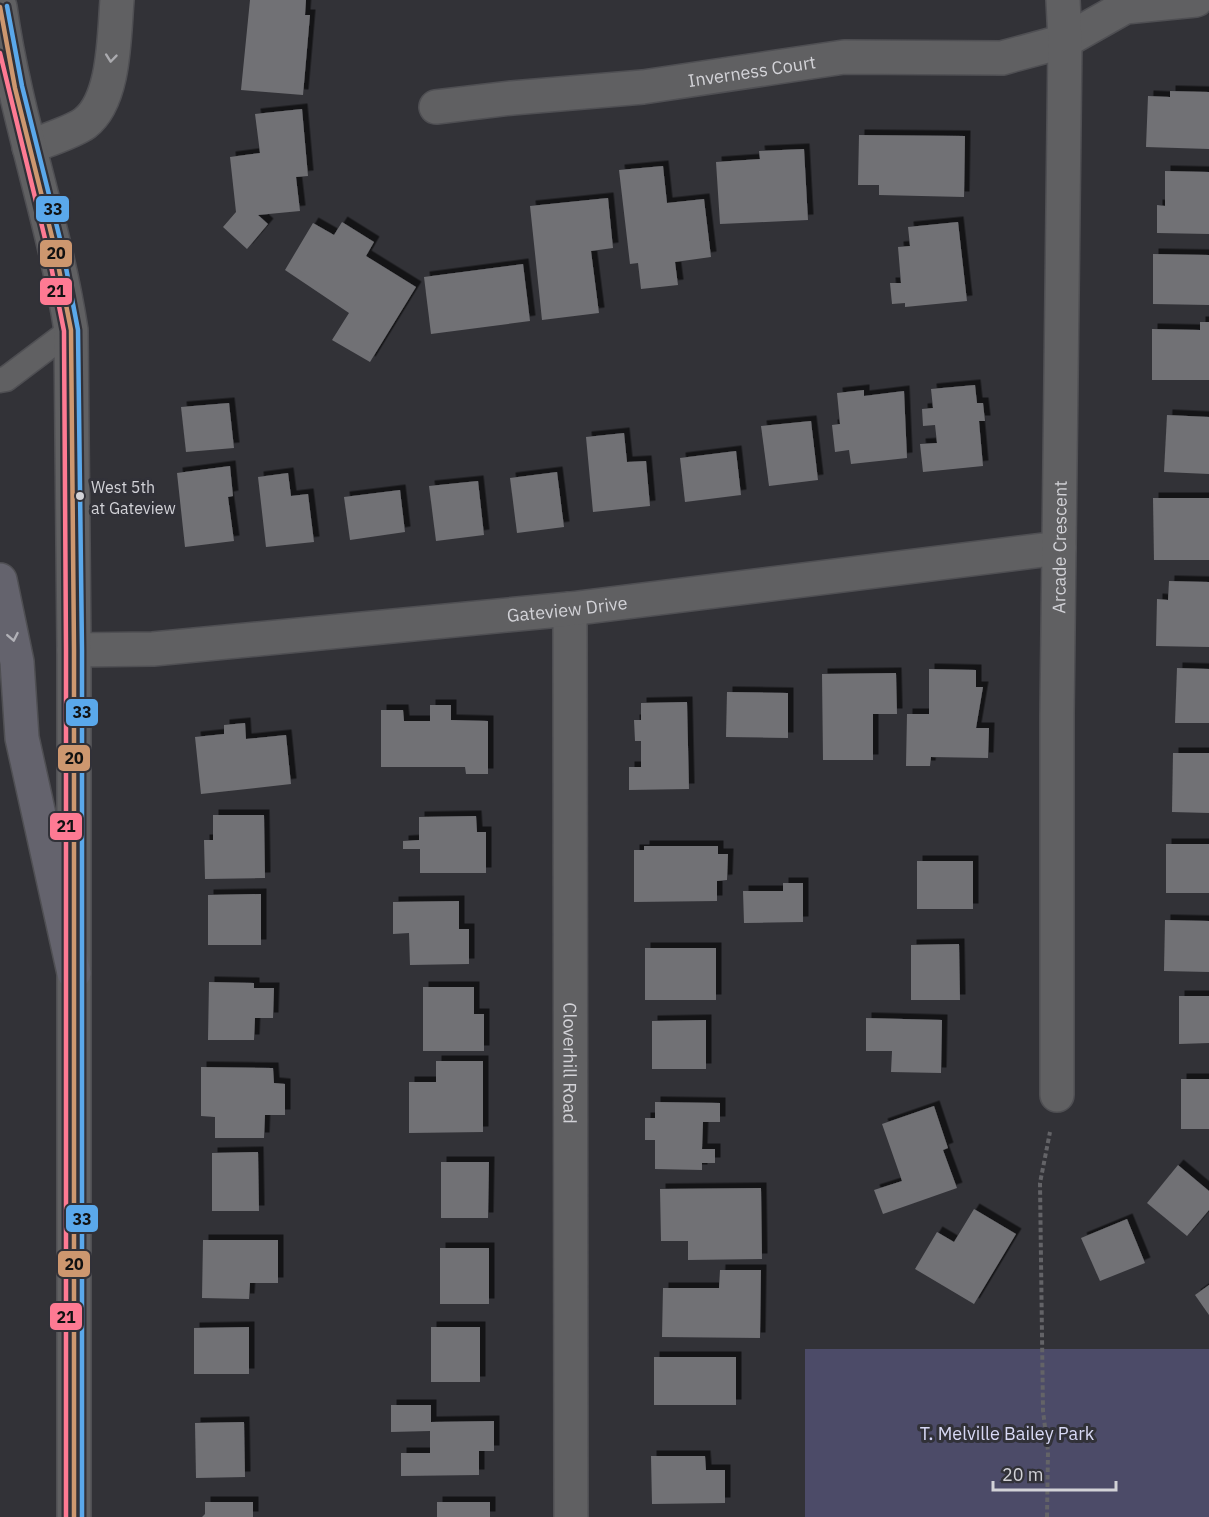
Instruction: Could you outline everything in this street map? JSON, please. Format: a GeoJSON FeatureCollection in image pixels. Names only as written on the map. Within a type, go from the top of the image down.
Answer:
{"type":"FeatureCollection","features":[{"type":"Feature","properties":{"kind":"main road"},"geometry":{"type":"LineString","coordinates":[[0,580],[17,662],[22,738],[74,973]]}},
{"type":"Feature","properties":{"kind":"street"},"geometry":{"type":"LineString","coordinates":[[29,147],[84,123],[99,108],[108,88],[117,0]]}},
{"type":"Feature","properties":{"kind":"street","name":"Arcade Crescent"},"geometry":{"type":"LineString","coordinates":[[1057,1095],[1056,715],[1065,41],[1063,0]]}},
{"type":"Feature","properties":{"kind":"street","name":"Inverness Court"},"geometry":{"type":"LineString","coordinates":[[436,107],[644,87],[844,57],[1002,58],[1065,41],[1125,8],[1196,0]]}},
{"type":"Feature","properties":{"kind":"street"},"geometry":{"type":"LineString","coordinates":[[0,7],[6,46],[29,147],[65,289],[71,330],[74,650],[74,1517]]}},
{"type":"Feature","properties":{"kind":"street","name":"Gateview Drive"},"geometry":{"type":"LineString","coordinates":[[74,650],[153,649],[570,609],[1059,548]]}},
{"type":"Feature","properties":{"kind":"street","name":"Cloverhill Road"},"geometry":{"type":"LineString","coordinates":[[570,609],[571,1517]]}},
{"type":"Feature","properties":{"kind":"lane"},"geometry":{"type":"LineString","coordinates":[[0,380],[6,379],[71,330]]}},
{"type":"Feature","properties":{"kind":"path"},"geometry":{"type":"LineString","coordinates":[[1047,1517],[1048,1451],[1042,1411],[1040,1182],[1057,1095]]}},
{"type":"Feature","properties":{"kind":"green space","name":"T. Melville Bailey Park"},"geometry":{"type":"Polygon","coordinates":[[[805,1349],[1209,1349],[1209,1517],[805,1517],[805,1349]]]}},
{"type":"Feature","properties":{"kind":"building"},"geometry":{"type":"Polygon","coordinates":[[[250,0],[306,0],[305,15],[310,15],[303,95],[241,90],[250,0]]]}},
{"type":"Feature","properties":{"kind":"building"},"geometry":{"type":"Polygon","coordinates":[[[1170,91],[1209,92],[1209,149],[1146,147],[1148,96],[1170,97],[1170,91]]]}},
{"type":"Feature","properties":{"kind":"building"},"geometry":{"type":"Polygon","coordinates":[[[302,109],[308,176],[296,177],[300,211],[258,215],[268,224],[247,249],[223,227],[236,212],[230,157],[260,153],[255,114],[302,109]]]}},
{"type":"Feature","properties":{"kind":"building"},"geometry":{"type":"Polygon","coordinates":[[[859,135],[965,136],[964,197],[879,195],[879,185],[858,185],[859,135]]]}},
{"type":"Feature","properties":{"kind":"building"},"geometry":{"type":"Polygon","coordinates":[[[804,149],[808,220],[720,224],[716,162],[760,159],[759,151],[804,149]]]}},
{"type":"Feature","properties":{"kind":"building"},"geometry":{"type":"Polygon","coordinates":[[[663,166],[667,203],[704,199],[711,257],[675,262],[678,285],[641,289],[638,263],[630,264],[619,170],[663,166]]]}},
{"type":"Feature","properties":{"kind":"building"},"geometry":{"type":"Polygon","coordinates":[[[1165,171],[1209,172],[1209,234],[1157,233],[1157,205],[1165,206],[1165,171]]]}},
{"type":"Feature","properties":{"kind":"building"},"geometry":{"type":"Polygon","coordinates":[[[608,198],[613,248],[591,251],[599,313],[542,320],[530,206],[608,198]]]}},
{"type":"Feature","properties":{"kind":"building"},"geometry":{"type":"Polygon","coordinates":[[[342,222],[374,242],[366,256],[416,287],[370,362],[332,340],[349,313],[285,270],[313,223],[334,235],[342,222]]]}},
{"type":"Feature","properties":{"kind":"building"},"geometry":{"type":"Polygon","coordinates":[[[958,222],[967,301],[905,307],[905,303],[892,304],[890,283],[901,283],[898,247],[910,246],[908,227],[958,222]]]}},
{"type":"Feature","properties":{"kind":"building"},"geometry":{"type":"Polygon","coordinates":[[[1153,254],[1209,255],[1209,305],[1153,304],[1153,254]]]}},
{"type":"Feature","properties":{"kind":"building"},"geometry":{"type":"Polygon","coordinates":[[[523,264],[530,321],[431,334],[424,277],[523,264]]]}},
{"type":"Feature","properties":{"kind":"building"},"geometry":{"type":"Polygon","coordinates":[[[1200,322],[1209,322],[1209,380],[1152,380],[1152,329],[1200,330],[1200,322]]]}},
{"type":"Feature","properties":{"kind":"building"},"geometry":{"type":"Polygon","coordinates":[[[975,385],[977,403],[983,403],[985,421],[979,421],[983,466],[923,472],[920,444],[937,443],[935,425],[923,426],[922,409],[933,408],[931,389],[975,385]]]}},
{"type":"Feature","properties":{"kind":"building"},"geometry":{"type":"Polygon","coordinates":[[[864,390],[864,396],[904,391],[907,458],[851,464],[849,450],[835,452],[832,425],[840,424],[837,393],[864,390]]]}},
{"type":"Feature","properties":{"kind":"building"},"geometry":{"type":"Polygon","coordinates":[[[229,403],[234,448],[186,452],[181,407],[229,403]]]}},
{"type":"Feature","properties":{"kind":"building"},"geometry":{"type":"Polygon","coordinates":[[[1167,415],[1209,417],[1209,474],[1164,472],[1167,415]]]}},
{"type":"Feature","properties":{"kind":"building"},"geometry":{"type":"Polygon","coordinates":[[[811,421],[818,480],[769,486],[761,426],[811,421]]]}},
{"type":"Feature","properties":{"kind":"building"},"geometry":{"type":"Polygon","coordinates":[[[624,433],[627,462],[646,461],[650,506],[593,512],[586,437],[624,433]]]}},
{"type":"Feature","properties":{"kind":"building"},"geometry":{"type":"Polygon","coordinates":[[[736,451],[741,495],[685,502],[680,458],[736,451]]]}},
{"type":"Feature","properties":{"kind":"building"},"geometry":{"type":"Polygon","coordinates":[[[230,466],[233,496],[228,497],[234,541],[185,547],[177,473],[230,466]]]}},
{"type":"Feature","properties":{"kind":"building"},"geometry":{"type":"Polygon","coordinates":[[[557,472],[564,527],[517,533],[510,478],[557,472]]]}},
{"type":"Feature","properties":{"kind":"building"},"geometry":{"type":"Polygon","coordinates":[[[288,473],[291,496],[308,494],[314,542],[266,547],[258,477],[288,473]]]}},
{"type":"Feature","properties":{"kind":"building"},"geometry":{"type":"Polygon","coordinates":[[[478,481],[484,535],[436,541],[429,486],[478,481]]]}},
{"type":"Feature","properties":{"kind":"building"},"geometry":{"type":"Polygon","coordinates":[[[400,490],[405,532],[350,540],[344,497],[400,490]]]}},
{"type":"Feature","properties":{"kind":"building"},"geometry":{"type":"Polygon","coordinates":[[[1153,498],[1209,498],[1209,560],[1154,560],[1153,498]]]}},
{"type":"Feature","properties":{"kind":"building"},"geometry":{"type":"Polygon","coordinates":[[[1169,581],[1209,582],[1209,647],[1156,646],[1157,599],[1168,600],[1169,581]]]}},
{"type":"Feature","properties":{"kind":"building"},"geometry":{"type":"Polygon","coordinates":[[[1177,668],[1209,669],[1209,723],[1175,723],[1177,668]]]}},
{"type":"Feature","properties":{"kind":"building"},"geometry":{"type":"Polygon","coordinates":[[[929,669],[976,670],[976,687],[983,687],[976,728],[989,728],[988,758],[931,757],[930,766],[906,766],[907,714],[929,714],[929,669]]]}},
{"type":"Feature","properties":{"kind":"building"},"geometry":{"type":"Polygon","coordinates":[[[896,673],[897,714],[873,714],[873,760],[823,760],[822,674],[896,673]]]}},
{"type":"Feature","properties":{"kind":"building"},"geometry":{"type":"Polygon","coordinates":[[[727,692],[788,693],[788,738],[726,737],[727,692]]]}},
{"type":"Feature","properties":{"kind":"building"},"geometry":{"type":"Polygon","coordinates":[[[687,702],[689,789],[629,790],[629,767],[641,767],[641,741],[635,741],[634,720],[641,720],[641,703],[687,702]]]}},
{"type":"Feature","properties":{"kind":"building"},"geometry":{"type":"Polygon","coordinates":[[[430,705],[451,705],[451,720],[488,721],[488,774],[466,774],[465,767],[381,767],[381,710],[403,710],[404,721],[430,721],[430,705]]]}},
{"type":"Feature","properties":{"kind":"building"},"geometry":{"type":"Polygon","coordinates":[[[245,723],[246,739],[286,735],[291,784],[201,794],[195,737],[224,734],[224,725],[245,723]]]}},
{"type":"Feature","properties":{"kind":"building"},"geometry":{"type":"Polygon","coordinates":[[[1173,753],[1209,753],[1209,813],[1172,812],[1173,753]]]}},
{"type":"Feature","properties":{"kind":"building"},"geometry":{"type":"Polygon","coordinates":[[[213,815],[264,815],[265,878],[205,879],[204,840],[213,840],[213,815]]]}},
{"type":"Feature","properties":{"kind":"building"},"geometry":{"type":"Polygon","coordinates":[[[476,816],[477,832],[486,832],[486,873],[420,873],[420,849],[403,849],[403,841],[419,840],[419,817],[476,816]]]}},
{"type":"Feature","properties":{"kind":"building"},"geometry":{"type":"Polygon","coordinates":[[[1166,844],[1209,844],[1209,893],[1166,893],[1166,844]]]}},
{"type":"Feature","properties":{"kind":"building"},"geometry":{"type":"Polygon","coordinates":[[[644,846],[718,846],[718,854],[728,854],[727,880],[717,881],[717,901],[634,902],[634,850],[644,850],[644,846]]]}},
{"type":"Feature","properties":{"kind":"building"},"geometry":{"type":"Polygon","coordinates":[[[917,861],[973,861],[973,909],[917,909],[917,861]]]}},
{"type":"Feature","properties":{"kind":"building"},"geometry":{"type":"Polygon","coordinates":[[[783,883],[803,883],[803,922],[744,923],[743,891],[783,891],[783,883]]]}},
{"type":"Feature","properties":{"kind":"building"},"geometry":{"type":"Polygon","coordinates":[[[261,894],[261,945],[208,945],[208,895],[261,894]]]}},
{"type":"Feature","properties":{"kind":"building"},"geometry":{"type":"Polygon","coordinates":[[[459,901],[459,929],[469,929],[469,964],[410,965],[409,933],[393,934],[393,902],[459,901]]]}},
{"type":"Feature","properties":{"kind":"building"},"geometry":{"type":"Polygon","coordinates":[[[1165,920],[1209,921],[1209,972],[1164,971],[1165,920]]]}},
{"type":"Feature","properties":{"kind":"building"},"geometry":{"type":"Polygon","coordinates":[[[959,944],[960,1000],[911,1000],[911,945],[959,944]]]}},
{"type":"Feature","properties":{"kind":"building"},"geometry":{"type":"Polygon","coordinates":[[[645,948],[716,948],[716,1000],[645,1000],[645,948]]]}},
{"type":"Feature","properties":{"kind":"building"},"geometry":{"type":"Polygon","coordinates":[[[209,982],[254,983],[254,988],[274,988],[273,1018],[255,1018],[254,1040],[208,1040],[209,982]]]}},
{"type":"Feature","properties":{"kind":"building"},"geometry":{"type":"Polygon","coordinates":[[[423,987],[474,987],[474,1014],[484,1014],[484,1051],[423,1051],[423,987]]]}},
{"type":"Feature","properties":{"kind":"building"},"geometry":{"type":"Polygon","coordinates":[[[1179,996],[1209,996],[1209,1043],[1179,1044],[1179,996]]]}},
{"type":"Feature","properties":{"kind":"building"},"geometry":{"type":"Polygon","coordinates":[[[866,1018],[942,1020],[941,1073],[891,1072],[892,1051],[866,1051],[866,1018]]]}},
{"type":"Feature","properties":{"kind":"building"},"geometry":{"type":"Polygon","coordinates":[[[706,1020],[706,1069],[652,1069],[652,1021],[706,1020]]]}},
{"type":"Feature","properties":{"kind":"building"},"geometry":{"type":"Polygon","coordinates":[[[436,1061],[483,1061],[483,1132],[409,1133],[409,1082],[436,1082],[436,1061]]]}},
{"type":"Feature","properties":{"kind":"building"},"geometry":{"type":"Polygon","coordinates":[[[201,1067],[273,1068],[274,1083],[285,1084],[285,1115],[265,1115],[264,1138],[215,1138],[215,1117],[201,1116],[201,1067]]]}},
{"type":"Feature","properties":{"kind":"building"},"geometry":{"type":"Polygon","coordinates":[[[1181,1079],[1209,1079],[1209,1129],[1181,1129],[1181,1079]]]}},
{"type":"Feature","properties":{"kind":"building"},"geometry":{"type":"Polygon","coordinates":[[[655,1102],[720,1103],[720,1122],[703,1122],[702,1149],[715,1149],[715,1163],[702,1163],[702,1170],[655,1169],[655,1140],[645,1140],[645,1118],[655,1118],[655,1102]]]}},
{"type":"Feature","properties":{"kind":"building"},"geometry":{"type":"Polygon","coordinates":[[[934,1106],[948,1148],[943,1150],[957,1188],[883,1214],[874,1190],[902,1181],[882,1124],[934,1106]]]}},
{"type":"Feature","properties":{"kind":"building"},"geometry":{"type":"Polygon","coordinates":[[[258,1152],[259,1211],[212,1211],[212,1153],[258,1152]]]}},
{"type":"Feature","properties":{"kind":"building"},"geometry":{"type":"Polygon","coordinates":[[[441,1162],[489,1162],[488,1218],[441,1218],[441,1162]]]}},
{"type":"Feature","properties":{"kind":"building"},"geometry":{"type":"Polygon","coordinates":[[[1178,1165],[1209,1191],[1209,1210],[1187,1236],[1147,1203],[1178,1165]]]}},
{"type":"Feature","properties":{"kind":"building"},"geometry":{"type":"Polygon","coordinates":[[[761,1188],[762,1259],[688,1260],[688,1241],[661,1241],[660,1189],[761,1188]]]}},
{"type":"Feature","properties":{"kind":"building"},"geometry":{"type":"Polygon","coordinates":[[[974,1209],[1016,1234],[974,1304],[915,1269],[937,1232],[954,1242],[974,1209]]]}},
{"type":"Feature","properties":{"kind":"building"},"geometry":{"type":"Polygon","coordinates":[[[1127,1219],[1145,1263],[1100,1281],[1081,1238],[1127,1219]]]}},
{"type":"Feature","properties":{"kind":"building"},"geometry":{"type":"Polygon","coordinates":[[[203,1240],[278,1240],[278,1283],[250,1283],[249,1299],[202,1298],[203,1240]]]}},
{"type":"Feature","properties":{"kind":"building"},"geometry":{"type":"Polygon","coordinates":[[[440,1248],[489,1248],[489,1304],[440,1304],[440,1248]]]}},
{"type":"Feature","properties":{"kind":"building"},"geometry":{"type":"Polygon","coordinates":[[[720,1270],[761,1270],[760,1338],[662,1337],[663,1288],[719,1288],[720,1270]]]}},
{"type":"Feature","properties":{"kind":"building"},"geometry":{"type":"Polygon","coordinates":[[[1209,1285],[1209,1315],[1195,1295],[1209,1285]]]}},
{"type":"Feature","properties":{"kind":"building"},"geometry":{"type":"Polygon","coordinates":[[[249,1327],[249,1374],[194,1374],[194,1328],[249,1327]]]}},
{"type":"Feature","properties":{"kind":"building"},"geometry":{"type":"Polygon","coordinates":[[[431,1327],[480,1327],[480,1382],[431,1382],[431,1327]]]}},
{"type":"Feature","properties":{"kind":"building"},"geometry":{"type":"Polygon","coordinates":[[[654,1357],[736,1357],[736,1405],[654,1405],[654,1357]]]}},
{"type":"Feature","properties":{"kind":"building"},"geometry":{"type":"Polygon","coordinates":[[[391,1405],[431,1405],[431,1422],[494,1421],[494,1451],[479,1451],[479,1475],[401,1476],[401,1453],[430,1453],[430,1431],[391,1432],[391,1405]]]}},
{"type":"Feature","properties":{"kind":"building"},"geometry":{"type":"Polygon","coordinates":[[[244,1422],[245,1477],[196,1478],[195,1423],[244,1422]]]}},
{"type":"Feature","properties":{"kind":"building"},"geometry":{"type":"Polygon","coordinates":[[[651,1456],[705,1456],[706,1470],[725,1470],[725,1503],[652,1504],[651,1456]]]}},
{"type":"Feature","properties":{"kind":"building"},"geometry":{"type":"Polygon","coordinates":[[[205,1502],[253,1502],[253,1517],[202,1517],[205,1514],[205,1502]]]}},
{"type":"Feature","properties":{"kind":"building"},"geometry":{"type":"Polygon","coordinates":[[[437,1502],[490,1502],[490,1517],[437,1517],[437,1502]]]}},
{"type":"Feature","properties":{"kind":"transit line","name":"33"},"geometry":{"type":"LineString","coordinates":[[7,6],[22,86],[62,247],[78,330],[82,650],[82,1517]]}},
{"type":"Feature","properties":{"kind":"transit line","name":"20"},"geometry":{"type":"LineString","coordinates":[[0,7],[15,88],[55,249],[71,330],[74,650],[74,1517]]}},
{"type":"Feature","properties":{"kind":"transit line","name":"21"},"geometry":{"type":"LineString","coordinates":[[0,53],[48,251],[64,331],[66,1517]]}},
{"type":"Feature","properties":{"kind":"place","name":"West 5th at Gateview"},"geometry":{"type":"Point","coordinates":[80,496]}}]}
